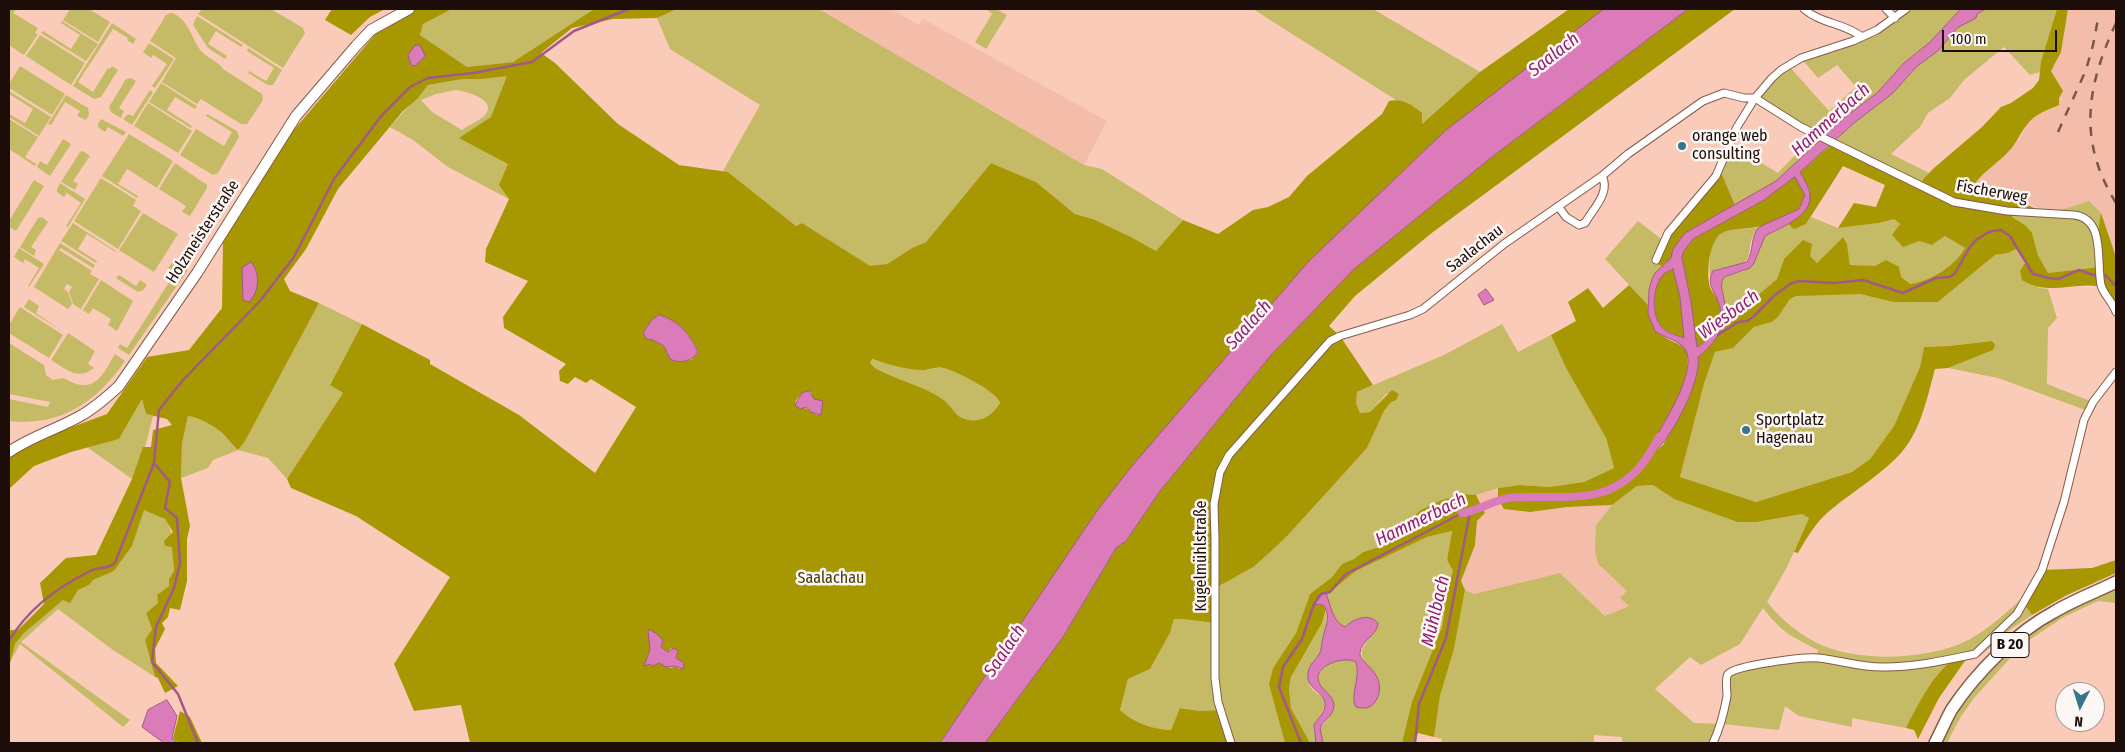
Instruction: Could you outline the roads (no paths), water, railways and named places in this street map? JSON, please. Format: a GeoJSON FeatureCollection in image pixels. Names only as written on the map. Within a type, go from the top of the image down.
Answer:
{"type":"FeatureCollection","features":[{"type":"Feature","properties":{"kind":"main road","name":"B 20"},"geometry":{"type":"LineString","coordinates":[[1935,743],[1952,710],[1988,665],[2018,637],[2053,612],[2116,582]]}},
{"type":"Feature","properties":{"kind":"street","name":"Holzmeisterstraße"},"geometry":{"type":"LineString","coordinates":[[9,452],[38,434],[82,414],[119,386],[197,273],[296,116],[371,30],[408,9]]}},
{"type":"Feature","properties":{"kind":"street"},"geometry":{"type":"LineString","coordinates":[[1804,9],[1826,22],[1853,30],[1862,37]]}},
{"type":"Feature","properties":{"kind":"street"},"geometry":{"type":"LineString","coordinates":[[1886,9],[1895,18]]}},
{"type":"Feature","properties":{"kind":"street"},"geometry":{"type":"LineString","coordinates":[[1656,260],[1668,233],[1720,170],[1734,133],[1755,98],[1772,78],[1794,61],[1862,37],[1895,18],[1906,9]]}},
{"type":"Feature","properties":{"kind":"street","name":"Saalachau"},"geometry":{"type":"LineString","coordinates":[[1410,315],[1429,304],[1504,244],[1602,176],[1628,154],[1712,96],[1724,93],[1744,98],[1755,98]]}},
{"type":"Feature","properties":{"kind":"street","name":"Fischerweg"},"geometry":{"type":"LineString","coordinates":[[1755,98],[1789,120],[1821,137],[1954,202],[1994,209],[2074,215],[2085,218],[2096,231],[2102,287],[2116,312]]}},
{"type":"Feature","properties":{"kind":"street"},"geometry":{"type":"LineString","coordinates":[[1558,206],[1572,221],[1579,225],[1585,223],[1605,192],[1605,182],[1602,176]]}},
{"type":"Feature","properties":{"kind":"street","name":"Kugelmühlstraße"},"geometry":{"type":"LineString","coordinates":[[1231,743],[1218,702],[1215,678],[1216,565],[1214,504],[1220,472],[1229,455],[1330,342],[1340,336],[1410,315]]}},
{"type":"Feature","properties":{"kind":"street"},"geometry":{"type":"LineString","coordinates":[[1713,743],[1722,724],[1727,695],[1727,677],[1730,672],[1772,662],[1816,658],[1869,667],[1900,666],[1975,654],[2017,614],[2042,570],[2064,502],[2084,420],[2093,402],[2116,372]]}},
{"type":"Feature","properties":{"kind":"street"},"geometry":{"type":"LineString","coordinates":[[1975,654],[1988,665]]}},
{"type":"Feature","properties":{"kind":"water","name":"Saalach"},"geometry":{"type":"Polygon","coordinates":[[[1604,9],[1688,9],[1493,156],[1354,269],[1271,355],[1160,491],[1126,541],[1116,548],[1063,637],[985,743],[940,743],[1097,511],[1131,467],[1308,262],[1445,131],[1604,9]]]}},
{"type":"Feature","properties":{"kind":"water"},"geometry":{"type":"Polygon","coordinates":[[[1961,9],[1986,9],[1977,14],[1976,18],[1957,28],[1939,50],[1916,67],[1893,93],[1854,123],[1800,172],[1809,190],[1810,199],[1808,206],[1796,219],[1765,236],[1750,268],[1724,277],[1722,286],[1725,317],[1723,325],[1710,346],[1698,357],[1698,367],[1691,393],[1669,434],[1655,451],[1653,442],[1684,382],[1688,358],[1682,346],[1655,331],[1648,314],[1649,290],[1655,273],[1671,258],[1673,249],[1685,233],[1776,181],[1844,118],[1877,93],[1904,63],[1929,43],[1961,9]],[[1795,177],[1764,200],[1693,239],[1683,252],[1682,258],[1691,302],[1697,347],[1713,334],[1721,315],[1718,301],[1710,283],[1713,271],[1747,262],[1751,253],[1754,235],[1759,227],[1799,209],[1805,195],[1795,177]],[[1673,269],[1664,274],[1657,286],[1654,299],[1655,313],[1657,320],[1665,330],[1684,338],[1680,297],[1673,269]]]}},
{"type":"Feature","properties":{"kind":"water"},"geometry":{"type":"Polygon","coordinates":[[[416,45],[420,45],[425,56],[415,66],[411,65],[408,55],[416,45]]]}},
{"type":"Feature","properties":{"kind":"water"},"geometry":{"type":"Polygon","coordinates":[[[251,262],[256,272],[258,283],[255,294],[249,302],[243,300],[242,268],[251,262]]]}},
{"type":"Feature","properties":{"kind":"water"},"geometry":{"type":"Polygon","coordinates":[[[1486,289],[1494,300],[1484,305],[1478,295],[1486,289]]]}},
{"type":"Feature","properties":{"kind":"water"},"geometry":{"type":"Polygon","coordinates":[[[659,315],[678,324],[687,334],[698,352],[692,358],[681,362],[674,361],[670,359],[664,346],[647,339],[643,333],[651,321],[659,315]]]}},
{"type":"Feature","properties":{"kind":"water"},"geometry":{"type":"Polygon","coordinates":[[[809,391],[814,399],[823,401],[821,415],[811,412],[806,407],[800,409],[795,405],[802,393],[809,391]]]}},
{"type":"Feature","properties":{"kind":"water"},"geometry":{"type":"Polygon","coordinates":[[[1326,593],[1337,621],[1345,627],[1357,619],[1366,617],[1378,623],[1375,631],[1361,648],[1360,653],[1363,660],[1378,678],[1379,693],[1371,706],[1365,708],[1356,707],[1354,698],[1357,674],[1356,662],[1345,660],[1327,665],[1322,669],[1318,679],[1321,686],[1332,698],[1334,709],[1320,728],[1323,743],[1316,743],[1314,725],[1325,705],[1322,696],[1311,685],[1308,676],[1310,666],[1320,652],[1327,621],[1326,609],[1323,605],[1314,604],[1321,594],[1326,593]]]}},
{"type":"Feature","properties":{"kind":"water"},"geometry":{"type":"Polygon","coordinates":[[[650,630],[663,640],[661,647],[668,652],[674,648],[678,651],[676,658],[684,663],[683,669],[675,666],[666,667],[659,663],[653,666],[650,664],[644,666],[650,650],[648,631],[650,630]]]}},
{"type":"Feature","properties":{"kind":"water"},"geometry":{"type":"Polygon","coordinates":[[[167,700],[177,716],[172,738],[177,743],[164,743],[142,727],[148,710],[167,700]]]}},
{"type":"Feature","properties":{"kind":"waterway"},"geometry":{"type":"LineString","coordinates":[[9,641],[25,619],[44,600],[66,584],[90,571],[115,563],[154,463],[159,410],[183,380],[260,301],[294,257],[334,179],[382,115],[410,87],[428,78],[473,73],[532,62],[574,31],[629,9]]}},
{"type":"Feature","properties":{"kind":"waterway","name":"Wiesbach"},"geometry":{"type":"LineString","coordinates":[[1718,335],[1738,322],[1747,321],[1775,295],[1790,284],[1799,281],[1834,283],[1863,280],[1903,293],[1936,278],[1950,277],[1955,273],[1976,240],[1987,233],[2001,230],[2010,236],[2033,274],[2058,279],[2079,270],[2097,276],[2105,275],[2116,286]]}},
{"type":"Feature","properties":{"kind":"waterway","name":"Hammerbach"},"geometry":{"type":"LineString","coordinates":[[1462,513],[1509,498],[1578,497],[1609,490],[1624,482],[1638,469],[1659,437]]}},
{"type":"Feature","properties":{"kind":"waterway"},"geometry":{"type":"LineString","coordinates":[[154,463],[170,482],[165,508],[177,518],[180,563],[174,588],[156,627],[152,662],[178,694],[198,743]]}},
{"type":"Feature","properties":{"kind":"waterway","name":"Mühlbach"},"geometry":{"type":"LineString","coordinates":[[1415,743],[1419,704],[1446,638],[1470,512]]}},
{"type":"Feature","properties":{"kind":"waterway","name":"Hammerbach"},"geometry":{"type":"LineString","coordinates":[[1301,743],[1279,687],[1283,667],[1302,639],[1314,604],[1321,594],[1330,592],[1346,574],[1462,513]]}},
{"type":"Feature","properties":{"kind":"railway"},"geometry":{"type":"LineString","coordinates":[[2058,132],[2086,70],[2099,14]]}},
{"type":"Feature","properties":{"kind":"railway"},"geometry":{"type":"LineString","coordinates":[[2116,23],[2098,69],[2090,113],[2095,157],[2116,203]]}},
{"type":"Feature","properties":{"kind":"place","name":"orange web consulting"},"geometry":{"type":"Point","coordinates":[1682,146]}},
{"type":"Feature","properties":{"kind":"place","name":"Sportplatz Hagenau"},"geometry":{"type":"Point","coordinates":[1746,430]}}]}
